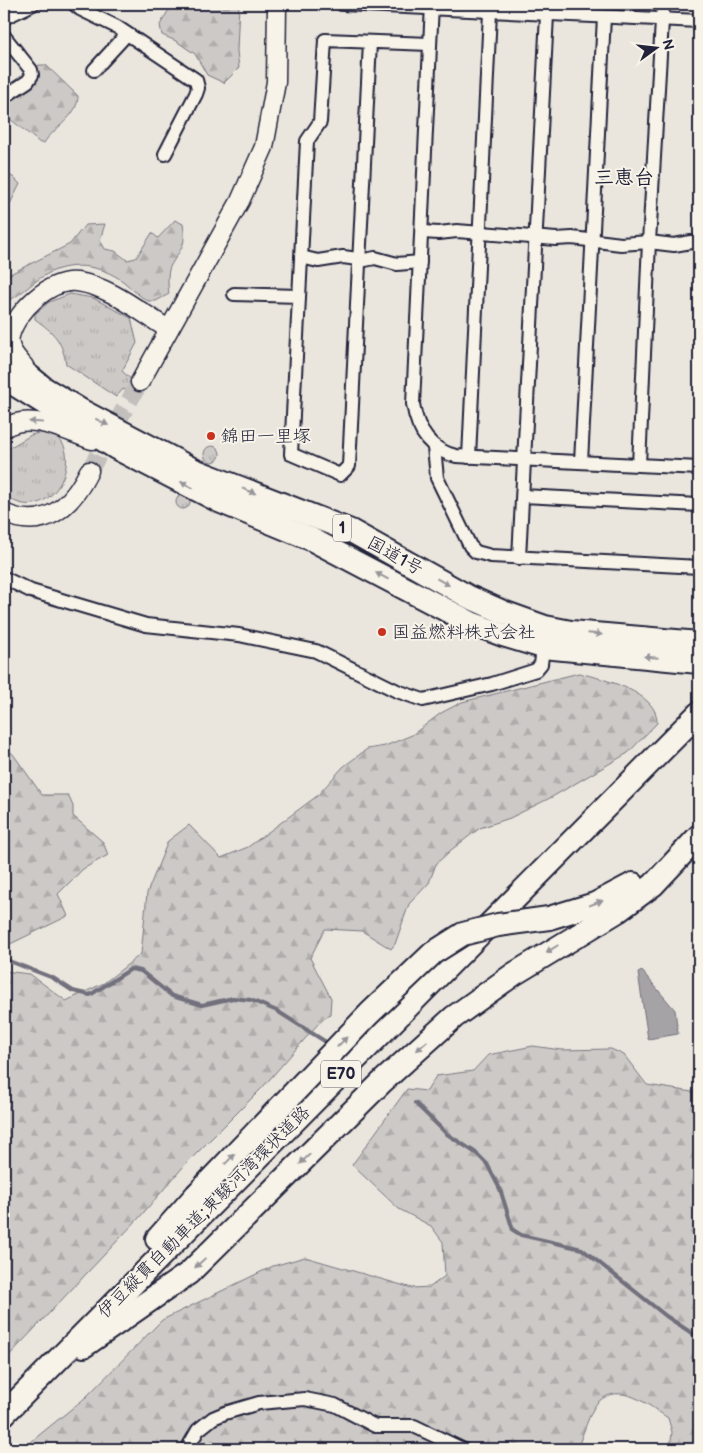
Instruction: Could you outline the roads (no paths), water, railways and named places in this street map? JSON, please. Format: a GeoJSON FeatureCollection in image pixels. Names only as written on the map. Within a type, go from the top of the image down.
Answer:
{"type":"FeatureCollection","features":[{"type":"Feature","properties":{"kind":"highway","name":"国道1号"},"geometry":{"type":"LineString","coordinates":[[4,356],[45,389],[80,410],[194,470],[351,532],[469,597],[503,612],[544,637],[581,633],[699,643]]}},
{"type":"Feature","properties":{"kind":"highway","name":"国道1号"},"geometry":{"type":"LineString","coordinates":[[4,378],[116,448],[219,501],[311,539],[471,623],[503,635],[544,637],[699,662]]}},
{"type":"Feature","properties":{"kind":"highway","name":"伊豆縦貫自動車道;東駿河湾環状道路"},"geometry":{"type":"LineString","coordinates":[[202,1201],[473,942],[699,713]]}},
{"type":"Feature","properties":{"kind":"highway","name":"伊豆縦貫自動車道;東駿河湾環状道路"},"geometry":{"type":"LineString","coordinates":[[532,882],[699,735]]}},
{"type":"Feature","properties":{"kind":"highway"},"geometry":{"type":"LineString","coordinates":[[4,1414],[49,1368],[94,1309],[202,1201],[369,1014],[433,953],[446,943],[470,932],[549,918],[595,904],[644,876],[666,858],[699,820]]}},
{"type":"Feature","properties":{"kind":"highway"},"geometry":{"type":"LineString","coordinates":[[49,1368],[172,1286],[236,1229],[383,1081],[454,1017],[514,974],[594,925],[653,885],[699,836]]}},
{"type":"Feature","properties":{"kind":"street"},"geometry":{"type":"LineString","coordinates":[[4,18],[33,4]]}},
{"type":"Feature","properties":{"kind":"street"},"geometry":{"type":"LineString","coordinates":[[74,4],[127,34],[189,74],[198,84],[196,94],[165,154]]}},
{"type":"Feature","properties":{"kind":"street"},"geometry":{"type":"LineString","coordinates":[[140,382],[240,201],[264,147],[276,82],[277,4]]}},
{"type":"Feature","properties":{"kind":"street"},"geometry":{"type":"LineString","coordinates":[[342,4],[432,6],[490,12],[699,21]]}},
{"type":"Feature","properties":{"kind":"street"},"geometry":{"type":"LineString","coordinates":[[639,465],[649,242],[664,4]]}},
{"type":"Feature","properties":{"kind":"street"},"geometry":{"type":"LineString","coordinates":[[432,6],[413,404],[419,428],[434,447],[445,454],[469,457],[699,468]]}},
{"type":"Feature","properties":{"kind":"street"},"geometry":{"type":"LineString","coordinates":[[469,457],[490,12]]}},
{"type":"Feature","properties":{"kind":"street"},"geometry":{"type":"LineString","coordinates":[[519,558],[547,15]]}},
{"type":"Feature","properties":{"kind":"street"},"geometry":{"type":"LineString","coordinates":[[581,462],[604,17]]}},
{"type":"Feature","properties":{"kind":"street"},"geometry":{"type":"LineString","coordinates":[[94,70],[127,34]]}},
{"type":"Feature","properties":{"kind":"street"},"geometry":{"type":"LineString","coordinates":[[4,36],[32,72],[28,81],[4,97]]}},
{"type":"Feature","properties":{"kind":"street"},"geometry":{"type":"LineString","coordinates":[[370,42],[349,466],[340,475],[291,454],[307,142],[320,122],[325,40],[430,44]]}},
{"type":"Feature","properties":{"kind":"street"},"geometry":{"type":"LineString","coordinates":[[422,232],[593,240],[621,244],[649,242],[665,245],[691,242],[699,244]]}},
{"type":"Feature","properties":{"kind":"street"},"geometry":{"type":"LineString","coordinates":[[301,257],[318,260],[343,257],[374,258],[397,264],[420,262]]}},
{"type":"Feature","properties":{"kind":"street"},"geometry":{"type":"LineString","coordinates":[[45,389],[14,355],[10,337],[10,323],[38,295],[54,286],[77,282],[104,290],[168,329]]}},
{"type":"Feature","properties":{"kind":"street"},"geometry":{"type":"LineString","coordinates":[[234,294],[299,296]]}},
{"type":"Feature","properties":{"kind":"street"},"geometry":{"type":"LineString","coordinates":[[4,428],[25,422],[43,422],[116,448]]}},
{"type":"Feature","properties":{"kind":"street"},"geometry":{"type":"LineString","coordinates":[[434,447],[437,478],[470,546],[483,554],[519,558],[699,567]]}},
{"type":"Feature","properties":{"kind":"street"},"geometry":{"type":"LineString","coordinates":[[4,513],[26,519],[39,519],[53,514],[68,504],[90,471]]}},
{"type":"Feature","properties":{"kind":"street"},"geometry":{"type":"LineString","coordinates":[[523,496],[699,505]]}},
{"type":"Feature","properties":{"kind":"street"},"geometry":{"type":"LineString","coordinates":[[4,578],[30,591],[146,625],[238,635],[316,651],[396,691],[423,700],[492,684],[536,670],[541,664],[544,637]]}},
{"type":"Feature","properties":{"kind":"street"},"geometry":{"type":"LineString","coordinates":[[187,1449],[198,1430],[219,1415],[284,1399],[305,1399],[335,1405],[375,1426],[414,1426],[462,1449]]}},
{"type":"Feature","properties":{"kind":"waterway"},"geometry":{"type":"LineString","coordinates":[[4,959],[53,978],[73,991],[90,995],[131,969],[141,971],[172,996],[202,1005],[233,998],[251,1000],[277,1011],[326,1042]]}},
{"type":"Feature","properties":{"kind":"waterway"},"geometry":{"type":"LineString","coordinates":[[415,1103],[447,1134],[476,1153],[487,1164],[500,1189],[513,1230],[521,1235],[582,1249],[666,1316],[699,1338]]}},
{"type":"Feature","properties":{"kind":"tunnel"},"geometry":{"type":"LineString","coordinates":[[89,471],[140,382]]}},
{"type":"Feature","properties":{"kind":"place","name":"錦田一里塚"},"geometry":{"type":"Point","coordinates":[211,436]}},
{"type":"Feature","properties":{"kind":"place","name":"国益燃料株式会社"},"geometry":{"type":"Point","coordinates":[382,632]}},
{"type":"Feature","properties":{"kind":"district","name":"三恵台"},"geometry":{"type":"Point","coordinates":[624,178]}}]}
